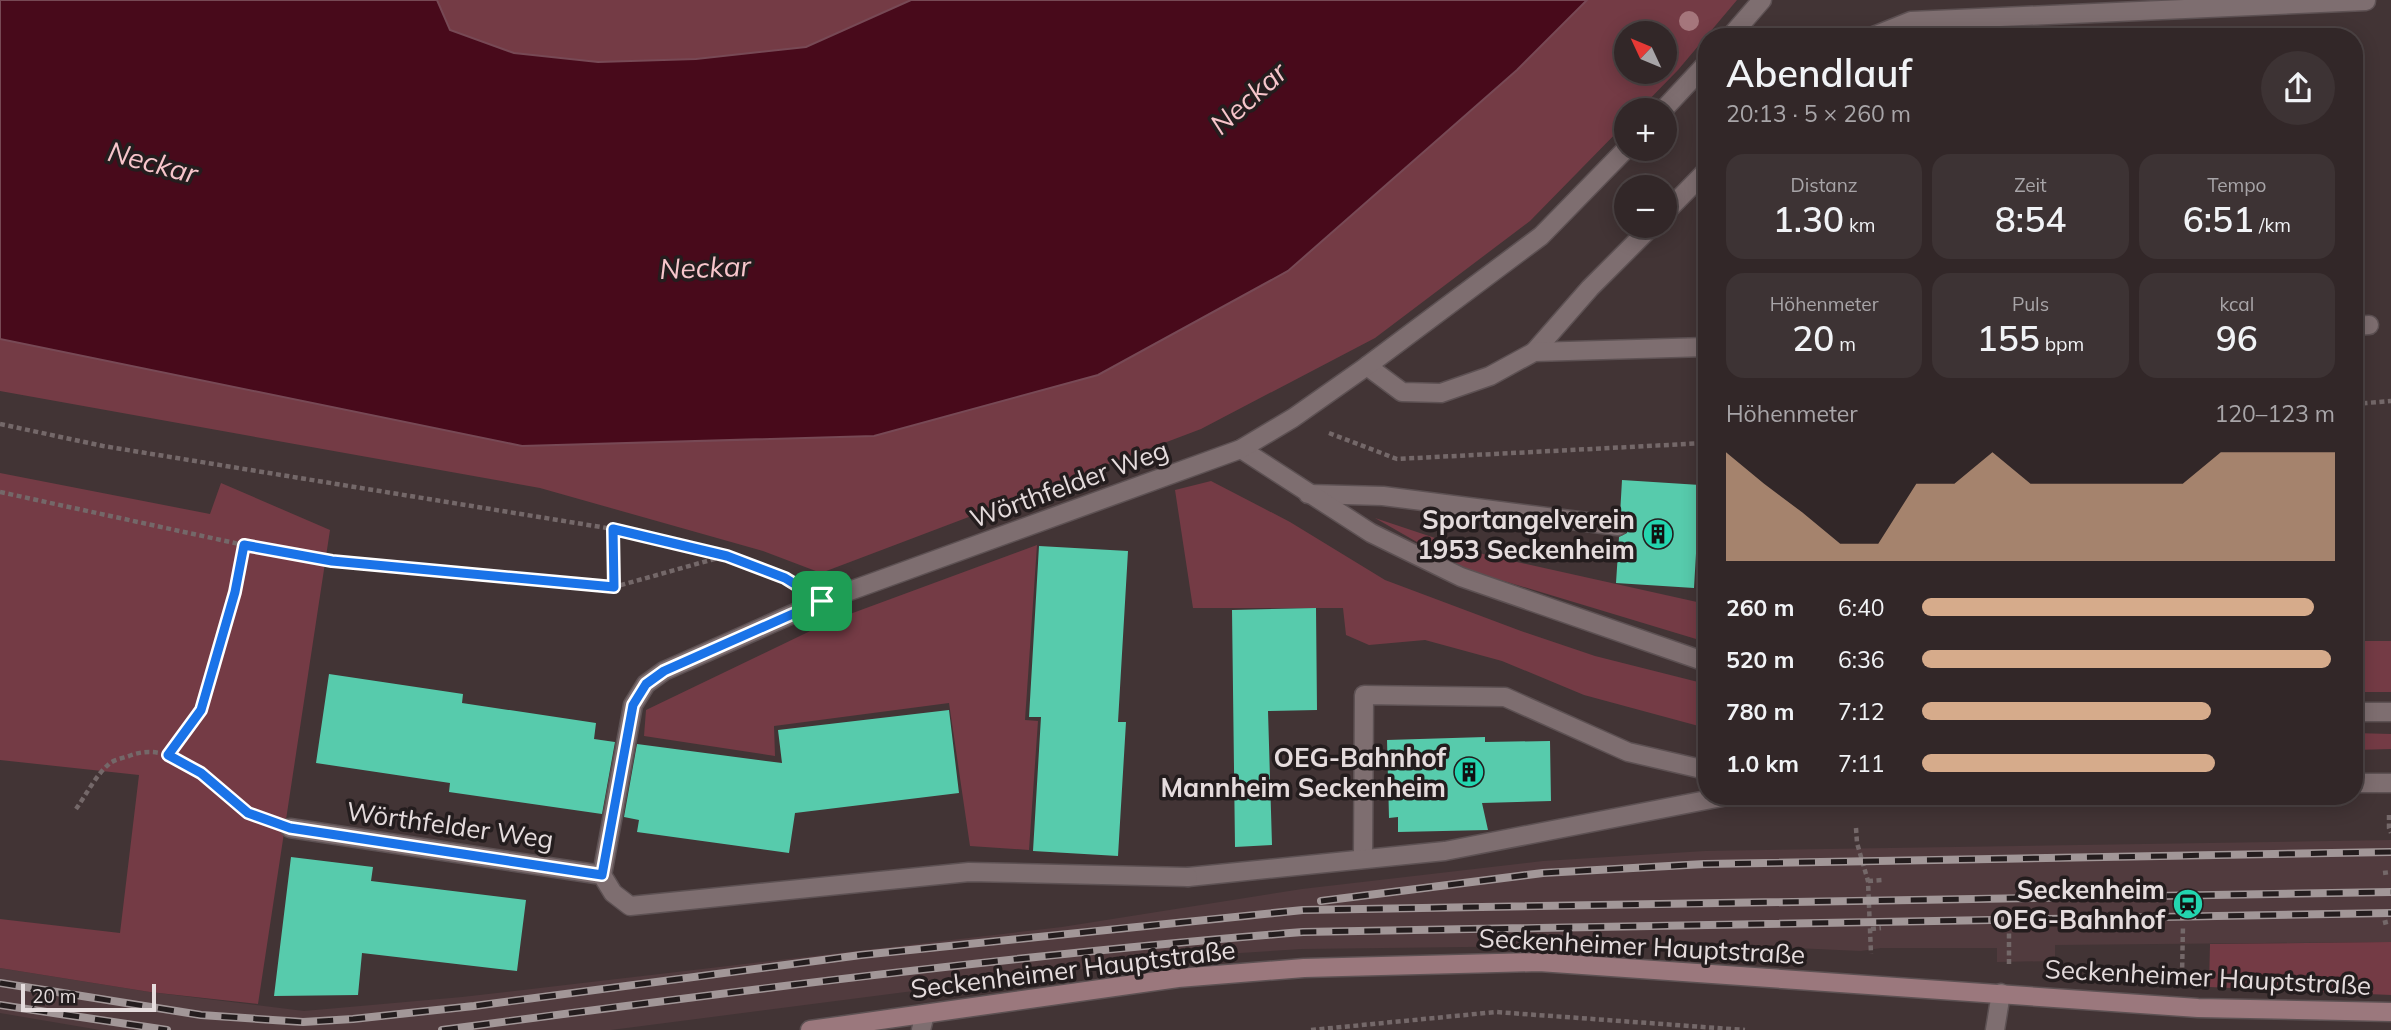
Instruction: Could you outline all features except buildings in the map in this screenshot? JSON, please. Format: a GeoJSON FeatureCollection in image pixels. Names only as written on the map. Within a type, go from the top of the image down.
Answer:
{"type":"FeatureCollection","features":[{"type":"Feature","properties":{"kind":"main road","name":"Seckenheimer Hauptstraße"},"geometry":{"type":"LineString","coordinates":[[810,1030],[923,1022],[1178,978],[1304,968],[1539,962],[2198,1008],[2391,1012]]}},
{"type":"Feature","properties":{"kind":"street"},"geometry":{"type":"LineString","coordinates":[[1738,28],[1762,0]]}},
{"type":"Feature","properties":{"kind":"street"},"geometry":{"type":"LineString","coordinates":[[1894,28],[1912,21],[2366,1]]}},
{"type":"Feature","properties":{"kind":"street"},"geometry":{"type":"LineString","coordinates":[[1674,98],[1698,73]]}},
{"type":"Feature","properties":{"kind":"street","name":"Wörthfelder Weg"},"geometry":{"type":"LineString","coordinates":[[290,828],[602,875],[633,705],[646,684],[664,671],[822,601],[1241,449],[1293,418],[1367,366],[1541,236],[1614,161]]}},
{"type":"Feature","properties":{"kind":"street"},"geometry":{"type":"LineString","coordinates":[[1677,201],[1698,180]]}},
{"type":"Feature","properties":{"kind":"street"},"geometry":{"type":"LineString","coordinates":[[1367,366],[1402,392],[1441,393],[1490,376],[1534,352],[1590,288],[1640,238]]}},
{"type":"Feature","properties":{"kind":"street"},"geometry":{"type":"LineString","coordinates":[[1534,352],[1698,347]]}},
{"type":"Feature","properties":{"kind":"street"},"geometry":{"type":"LineString","coordinates":[[1241,449],[1371,533],[1461,577],[1698,659]]}},
{"type":"Feature","properties":{"kind":"street"},"geometry":{"type":"LineString","coordinates":[[1308,494],[1383,496],[1618,526]]}},
{"type":"Feature","properties":{"kind":"street"},"geometry":{"type":"LineString","coordinates":[[1363,858],[1364,695],[1506,697],[1628,752],[1698,768]]}},
{"type":"Feature","properties":{"kind":"street"},"geometry":{"type":"LineString","coordinates":[[2363,712],[2391,712]]}},
{"type":"Feature","properties":{"kind":"street"},"geometry":{"type":"LineString","coordinates":[[2363,783],[2391,783]]}},
{"type":"Feature","properties":{"kind":"street"},"geometry":{"type":"LineString","coordinates":[[602,875],[613,893],[630,906],[969,872],[1188,877],[1445,851],[1698,802]]}},
{"type":"Feature","properties":{"kind":"street"},"geometry":{"type":"LineString","coordinates":[[1995,1030],[2001,993]]}},
{"type":"Feature","properties":{"kind":"path"},"geometry":{"type":"LineString","coordinates":[[2363,403],[2391,401]]}},
{"type":"Feature","properties":{"kind":"path"},"geometry":{"type":"LineString","coordinates":[[1293,418],[1397,459],[1698,443]]}},
{"type":"Feature","properties":{"kind":"path"},"geometry":{"type":"LineString","coordinates":[[0,424],[103,446],[613,529],[727,556],[785,578],[822,601]]}},
{"type":"Feature","properties":{"kind":"path"},"geometry":{"type":"LineString","coordinates":[[0,492],[244,545],[332,561],[614,587],[727,556]]}},
{"type":"Feature","properties":{"kind":"path"},"geometry":{"type":"LineString","coordinates":[[613,529],[614,587]]}},
{"type":"Feature","properties":{"kind":"path"},"geometry":{"type":"LineString","coordinates":[[168,755],[201,710],[235,592],[244,545]]}},
{"type":"Feature","properties":{"kind":"path"},"geometry":{"type":"LineString","coordinates":[[76,808],[109,764],[141,751],[168,755],[201,773],[248,813],[290,828]]}},
{"type":"Feature","properties":{"kind":"path"},"geometry":{"type":"LineString","coordinates":[[1856,828],[1857,843],[1868,880],[1871,962]]}},
{"type":"Feature","properties":{"kind":"path"},"geometry":{"type":"LineString","coordinates":[[2383,873],[2391,872]]}},
{"type":"Feature","properties":{"kind":"path"},"geometry":{"type":"LineString","coordinates":[[1868,880],[1882,880]]}},
{"type":"Feature","properties":{"kind":"path"},"geometry":{"type":"LineString","coordinates":[[2383,923],[2391,921]]}},
{"type":"Feature","properties":{"kind":"path"},"geometry":{"type":"LineString","coordinates":[[2182,980],[2183,925]]}},
{"type":"Feature","properties":{"kind":"path"},"geometry":{"type":"LineString","coordinates":[[2009,927],[2009,961]]}},
{"type":"Feature","properties":{"kind":"path"},"geometry":{"type":"LineString","coordinates":[[1871,929],[1881,928]]}},
{"type":"Feature","properties":{"kind":"path"},"geometry":{"type":"LineString","coordinates":[[1311,1030],[1496,1012],[1745,1030]]}},
{"type":"Feature","properties":{"kind":"shaded area"},"geometry":{"type":"Polygon","coordinates":[[[0,0],[1737,0],[1713,28],[1698,28],[1698,46],[1677,71],[1677,21],[1614,21],[1614,84],[1664,84],[1651,98],[1614,98],[1614,135],[1530,221],[1375,338],[1201,429],[821,573],[763,551],[540,488],[0,391],[0,339],[522,446],[949,165],[0,0]]]}},
{"type":"Feature","properties":{"kind":"shaded area"},"geometry":{"type":"Polygon","coordinates":[[[0,473],[210,514],[221,483],[330,530],[258,1004],[150,992],[0,968],[0,919],[120,933],[139,775],[0,760],[0,473]]]}},
{"type":"Feature","properties":{"kind":"shaded area"},"geometry":{"type":"Polygon","coordinates":[[[1211,481],[1290,522],[1385,580],[1595,656],[1698,682],[1698,726],[1584,695],[1502,661],[1425,640],[1369,645],[1346,635],[1343,608],[1193,608],[1175,490],[1211,481]]]}},
{"type":"Feature","properties":{"kind":"shaded area"},"geometry":{"type":"Polygon","coordinates":[[[1375,518],[1486,555],[1698,602],[1698,640],[1464,569],[1375,518]]]}},
{"type":"Feature","properties":{"kind":"shaded area"},"geometry":{"type":"Polygon","coordinates":[[[1037,545],[1025,720],[1038,721],[1029,850],[970,846],[949,703],[774,726],[775,756],[644,736],[646,710],[831,621],[1037,545]]]}},
{"type":"Feature","properties":{"kind":"shaded area"},"geometry":{"type":"Polygon","coordinates":[[[2363,641],[2391,641],[2391,692],[2363,692],[2363,641]]]}},
{"type":"Feature","properties":{"kind":"shaded area"},"geometry":{"type":"Polygon","coordinates":[[[2363,733],[2391,734],[2391,749],[2363,750],[2363,733]]]}},
{"type":"Feature","properties":{"kind":"shaded area"},"geometry":{"type":"Polygon","coordinates":[[[2391,840],[2391,942],[2055,945],[2055,961],[1997,962],[1997,948],[1881,948],[1861,951],[1703,944],[1302,949],[1177,957],[611,1030],[100,1030],[0,1013],[0,968],[150,992],[304,1011],[462,997],[1062,927],[1302,889],[1543,861],[1705,851],[2391,840]]]}},
{"type":"Feature","properties":{"kind":"shaded area"},"geometry":{"type":"Polygon","coordinates":[[[2391,942],[2391,995],[2209,987],[2210,944],[2391,942]]]}},
{"type":"Feature","properties":{"kind":"water","name":"Neckar"},"geometry":{"type":"Polygon","coordinates":[[[0,0],[437,0],[450,30],[514,53],[598,62],[696,59],[806,47],[911,0],[1587,0],[1517,70],[1288,271],[1098,375],[874,436],[522,446],[0,339],[0,0]]]}},
{"type":"Feature","properties":{"kind":"railway"},"geometry":{"type":"LineString","coordinates":[[1321,901],[1543,873],[1705,864],[2391,852]]}},
{"type":"Feature","properties":{"kind":"railway"},"geometry":{"type":"LineString","coordinates":[[0,983],[201,1015],[303,1022],[474,1006],[861,955],[1303,910],[2391,892]]}},
{"type":"Feature","properties":{"kind":"railway"},"geometry":{"type":"LineString","coordinates":[[442,1030],[979,963],[1303,932],[2391,913]]}},
{"type":"Feature","properties":{"kind":"railway"},"geometry":{"type":"LineString","coordinates":[[0,1005],[167,1030]]}},
{"type":"Feature","properties":{"kind":"place","name":"Sportangelverein 1953 Seckenheim"},"geometry":{"type":"Point","coordinates":[1658,534]}},
{"type":"Feature","properties":{"kind":"place","name":"OEG-Bahnhof Mannheim Seckenheim"},"geometry":{"type":"Point","coordinates":[1469,772]}},
{"type":"Feature","properties":{"kind":"place","name":"Seckenheim OEG-Bahnhof"},"geometry":{"type":"Point","coordinates":[2188,904]}},
{"type":"Feature","properties":{"kind":"route"},"geometry":{"type":"LineString","coordinates":[[613,529],[727,556],[785,578],[822,601],[664,671],[646,684],[633,705],[602,875],[290,828],[248,813],[201,773],[168,755],[201,710],[235,592],[244,545],[332,561],[614,587],[613,529]]}}]}
